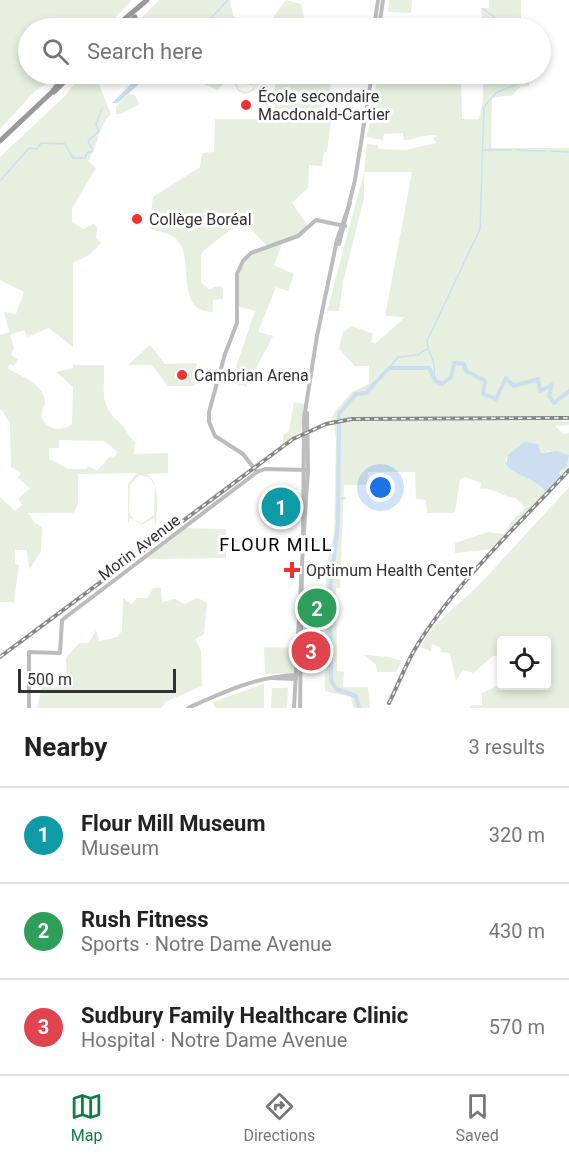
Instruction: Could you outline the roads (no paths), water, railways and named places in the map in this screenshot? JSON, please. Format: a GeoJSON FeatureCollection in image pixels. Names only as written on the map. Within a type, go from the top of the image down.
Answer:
{"type":"FeatureCollection","features":[{"type":"Feature","properties":{"kind":"highway"},"geometry":{"type":"LineString","coordinates":[[126,18],[147,0]]}},
{"type":"Feature","properties":{"kind":"highway"},"geometry":{"type":"LineString","coordinates":[[133,18],[152,0]]}},
{"type":"Feature","properties":{"kind":"highway"},"geometry":{"type":"LineString","coordinates":[[0,141],[58,84]]}},
{"type":"Feature","properties":{"kind":"highway"},"geometry":{"type":"LineString","coordinates":[[52,92],[63,84]]}},
{"type":"Feature","properties":{"kind":"street"},"geometry":{"type":"LineString","coordinates":[[377,18],[378,0]]}},
{"type":"Feature","properties":{"kind":"street"},"geometry":{"type":"LineString","coordinates":[[379,18],[383,0]]}},
{"type":"Feature","properties":{"kind":"street"},"geometry":{"type":"LineString","coordinates":[[294,708],[298,677],[306,470],[304,425],[317,336],[358,168],[369,84]]}},
{"type":"Feature","properties":{"kind":"street"},"geometry":{"type":"LineString","coordinates":[[306,470],[257,472],[243,454],[215,436],[208,419],[225,354],[237,326],[239,270],[251,253],[298,236],[316,219],[343,226]]}},
{"type":"Feature","properties":{"kind":"street","name":"Morin Avenue"},"geometry":{"type":"LineString","coordinates":[[29,708],[29,652],[60,653],[62,620],[257,472]]}},
{"type":"Feature","properties":{"kind":"street"},"geometry":{"type":"LineString","coordinates":[[188,708],[244,683],[267,678],[298,677]]}},
{"type":"Feature","properties":{"kind":"street"},"geometry":{"type":"LineString","coordinates":[[298,677],[300,708]]}},
{"type":"Feature","properties":{"kind":"water"},"geometry":{"type":"Polygon","coordinates":[[[131,84],[139,84],[118,103],[112,103],[131,84]]]}},
{"type":"Feature","properties":{"kind":"water"},"geometry":{"type":"Polygon","coordinates":[[[524,442],[538,444],[541,453],[557,451],[569,455],[567,467],[559,472],[561,476],[546,492],[536,483],[506,465],[508,455],[524,442]]]}},
{"type":"Feature","properties":{"kind":"waterway"},"geometry":{"type":"LineString","coordinates":[[211,18],[228,0]]}},
{"type":"Feature","properties":{"kind":"waterway"},"geometry":{"type":"LineString","coordinates":[[483,9],[494,18]]}},
{"type":"Feature","properties":{"kind":"waterway"},"geometry":{"type":"LineString","coordinates":[[434,375],[434,365],[427,341],[480,229],[484,107],[496,93],[517,84]]}},
{"type":"Feature","properties":{"kind":"waterway"},"geometry":{"type":"LineString","coordinates":[[0,181],[29,148],[37,149],[41,143],[65,144],[73,158],[85,158],[87,153],[93,151],[88,141],[99,131],[96,124],[102,108]]}},
{"type":"Feature","properties":{"kind":"waterway"},"geometry":{"type":"LineString","coordinates":[[482,150],[511,150]]}},
{"type":"Feature","properties":{"kind":"waterway"},"geometry":{"type":"LineString","coordinates":[[516,150],[546,151]]}},
{"type":"Feature","properties":{"kind":"waterway"},"geometry":{"type":"LineString","coordinates":[[550,151],[569,152]]}},
{"type":"Feature","properties":{"kind":"waterway"},"geometry":{"type":"LineString","coordinates":[[389,368],[398,357],[418,355],[427,349]]}},
{"type":"Feature","properties":{"kind":"waterway"},"geometry":{"type":"LineString","coordinates":[[359,708],[356,696],[336,689],[331,680],[330,590],[338,523],[339,414],[356,394],[366,393],[389,368],[429,368],[436,381],[442,384],[451,377],[454,363],[464,364],[466,371],[485,381],[483,394],[496,399],[506,378],[514,386],[538,379],[540,391],[552,385],[549,396],[554,403],[569,391]]}},
{"type":"Feature","properties":{"kind":"waterway"},"geometry":{"type":"LineString","coordinates":[[338,499],[345,498]]}},
{"type":"Feature","properties":{"kind":"railway"},"geometry":{"type":"LineString","coordinates":[[0,657],[293,439],[326,424],[352,419],[569,418]]}},
{"type":"Feature","properties":{"kind":"railway"},"geometry":{"type":"LineString","coordinates":[[389,703],[415,649],[448,602],[569,470]]}},
{"type":"Feature","properties":{"kind":"place","name":"École secondaire Macdonald-Cartier"},"geometry":{"type":"Point","coordinates":[246,105]}},
{"type":"Feature","properties":{"kind":"place","name":"Collège Boréal"},"geometry":{"type":"Point","coordinates":[137,219]}},
{"type":"Feature","properties":{"kind":"place","name":"Cambrian Arena"},"geometry":{"type":"Point","coordinates":[182,375]}},
{"type":"Feature","properties":{"kind":"place","name":"Flour Mill Museum"},"geometry":{"type":"Point","coordinates":[281,507]}},
{"type":"Feature","properties":{"kind":"place","name":"Optimum Health Center"},"geometry":{"type":"Point","coordinates":[292,570]}},
{"type":"Feature","properties":{"kind":"place","name":"Rush Fitness"},"geometry":{"type":"Point","coordinates":[317,608]}},
{"type":"Feature","properties":{"kind":"place","name":"Sudbury Family Healthcare Clinic"},"geometry":{"type":"Point","coordinates":[311,651]}},
{"type":"Feature","properties":{"kind":"district","name":"FLOUR MILL"},"geometry":{"type":"Point","coordinates":[276,545]}}]}
